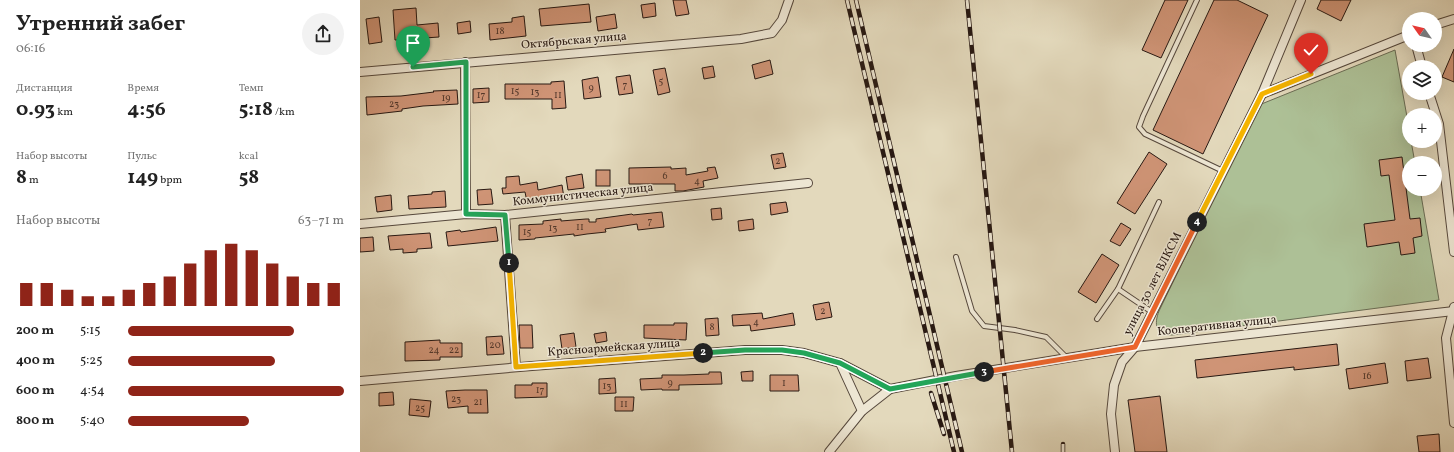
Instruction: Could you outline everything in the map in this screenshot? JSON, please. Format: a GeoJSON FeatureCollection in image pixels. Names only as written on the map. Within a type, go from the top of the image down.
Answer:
{"type":"FeatureCollection","features":[{"type":"Feature","properties":{"kind":"street","name":"Октябрьская улица"},"geometry":{"type":"LineString","coordinates":[[360,72],[741,39],[772,34],[782,20],[789,0]]}},
{"type":"Feature","properties":{"kind":"street","name":"улица 30 лет ВЛКСМ"},"geometry":{"type":"LineString","coordinates":[[1115,452],[1111,414],[1114,385],[1122,362],[1135,347],[1262,94],[1301,0]]}},
{"type":"Feature","properties":{"kind":"street"},"geometry":{"type":"LineString","coordinates":[[1442,23],[1454,18]]}},
{"type":"Feature","properties":{"kind":"street"},"geometry":{"type":"LineString","coordinates":[[1262,94],[1402,38]]}},
{"type":"Feature","properties":{"kind":"street"},"geometry":{"type":"LineString","coordinates":[[466,62],[466,214]]}},
{"type":"Feature","properties":{"kind":"street"},"geometry":{"type":"LineString","coordinates":[[1431,100],[1439,124],[1454,252]]}},
{"type":"Feature","properties":{"kind":"street","name":"Коммунистическая улица"},"geometry":{"type":"LineString","coordinates":[[360,224],[466,214],[505,215],[808,183]]}},
{"type":"Feature","properties":{"kind":"street"},"geometry":{"type":"LineString","coordinates":[[505,215],[516,367]]}},
{"type":"Feature","properties":{"kind":"street"},"geometry":{"type":"LineString","coordinates":[[1454,310],[1446,338],[1454,423]]}},
{"type":"Feature","properties":{"kind":"street","name":"Кооперативная улица"},"geometry":{"type":"LineString","coordinates":[[829,452],[862,411],[890,389],[956,376],[1135,347],[1454,310]]}},
{"type":"Feature","properties":{"kind":"street","name":"Красноармейская улица"},"geometry":{"type":"LineString","coordinates":[[360,381],[516,367],[745,350],[782,350],[804,353],[840,363]]}},
{"type":"Feature","properties":{"kind":"street"},"geometry":{"type":"LineString","coordinates":[[840,363],[890,389]]}},
{"type":"Feature","properties":{"kind":"street"},"geometry":{"type":"LineString","coordinates":[[840,363],[862,411]]}},
{"type":"Feature","properties":{"kind":"lane"},"geometry":{"type":"LineString","coordinates":[[1197,0],[1139,127],[1145,134],[1223,171]]}},
{"type":"Feature","properties":{"kind":"lane"},"geometry":{"type":"LineString","coordinates":[[1097,319],[1118,289],[1158,202]]}},
{"type":"Feature","properties":{"kind":"lane"},"geometry":{"type":"LineString","coordinates":[[956,257],[972,311],[984,326],[1015,330],[1046,337],[1067,358]]}},
{"type":"Feature","properties":{"kind":"lane"},"geometry":{"type":"LineString","coordinates":[[1118,289],[1152,312]]}},
{"type":"Feature","properties":{"kind":"green space"},"geometry":{"type":"Polygon","coordinates":[[[1395,50],[1402,89],[1402,100],[1404,100],[1405,108],[1402,108],[1402,148],[1412,148],[1414,156],[1402,156],[1402,196],[1421,196],[1439,300],[1172,335],[1166,335],[1159,331],[1156,324],[1159,311],[1259,105],[1395,50]]]}},
{"type":"Feature","properties":{"kind":"building"},"geometry":{"type":"Polygon","coordinates":[[[673,0],[686,0],[689,14],[676,16],[673,0]]]}},
{"type":"Feature","properties":{"kind":"building"},"geometry":{"type":"Polygon","coordinates":[[[1165,0],[1188,0],[1161,58],[1142,50],[1165,0]]]}},
{"type":"Feature","properties":{"kind":"building"},"geometry":{"type":"Polygon","coordinates":[[[1214,0],[1237,0],[1268,15],[1203,154],[1153,130],[1214,0]]]}},
{"type":"Feature","properties":{"kind":"building"},"geometry":{"type":"Polygon","coordinates":[[[1321,0],[1351,0],[1341,21],[1317,9],[1321,0]]]}},
{"type":"Feature","properties":{"kind":"building"},"geometry":{"type":"Polygon","coordinates":[[[655,3],[656,16],[643,18],[641,5],[655,3]]]}},
{"type":"Feature","properties":{"kind":"building"},"geometry":{"type":"Polygon","coordinates":[[[589,4],[591,22],[541,26],[539,9],[589,4]]]}},
{"type":"Feature","properties":{"kind":"building"},"geometry":{"type":"Polygon","coordinates":[[[416,8],[417,25],[438,23],[439,37],[395,40],[393,10],[416,8]]]}},
{"type":"Feature","properties":{"kind":"building"},"geometry":{"type":"Polygon","coordinates":[[[615,14],[617,28],[598,31],[596,17],[615,14]]]}},
{"type":"Feature","properties":{"kind":"building"},"geometry":{"type":"Polygon","coordinates":[[[524,16],[526,36],[490,40],[489,24],[512,22],[512,18],[524,16]]]}},
{"type":"Feature","properties":{"kind":"building"},"geometry":{"type":"Polygon","coordinates":[[[379,17],[382,42],[369,44],[366,19],[379,17]]]}},
{"type":"Feature","properties":{"kind":"building"},"geometry":{"type":"Polygon","coordinates":[[[470,21],[471,32],[458,34],[457,23],[470,21]]]}},
{"type":"Feature","properties":{"kind":"building"},"geometry":{"type":"Polygon","coordinates":[[[1454,49],[1454,82],[1442,77],[1454,49]]]}},
{"type":"Feature","properties":{"kind":"building"},"geometry":{"type":"Polygon","coordinates":[[[770,60],[773,74],[755,79],[752,65],[770,60]]]}},
{"type":"Feature","properties":{"kind":"building"},"geometry":{"type":"Polygon","coordinates":[[[713,66],[715,77],[704,79],[702,68],[713,66]]]}},
{"type":"Feature","properties":{"kind":"building"},"geometry":{"type":"Polygon","coordinates":[[[665,68],[670,92],[658,95],[653,70],[665,68]]]}},
{"type":"Feature","properties":{"kind":"building"},"geometry":{"type":"Polygon","coordinates":[[[630,75],[633,93],[619,95],[616,77],[630,75]]]}},
{"type":"Feature","properties":{"kind":"building"},"geometry":{"type":"Polygon","coordinates":[[[598,77],[601,97],[584,99],[582,80],[598,77]]]}},
{"type":"Feature","properties":{"kind":"building"},"geometry":{"type":"Polygon","coordinates":[[[564,81],[566,108],[552,109],[552,99],[505,99],[505,84],[551,84],[551,82],[564,81]]]}},
{"type":"Feature","properties":{"kind":"building"},"geometry":{"type":"Polygon","coordinates":[[[489,88],[489,102],[473,103],[473,89],[489,88]]]}},
{"type":"Feature","properties":{"kind":"building"},"geometry":{"type":"Polygon","coordinates":[[[457,90],[458,104],[423,106],[402,109],[402,111],[367,115],[366,97],[401,96],[434,92],[433,91],[457,90]]]}},
{"type":"Feature","properties":{"kind":"building"},"geometry":{"type":"Polygon","coordinates":[[[1149,152],[1167,164],[1135,214],[1117,203],[1149,152]]]}},
{"type":"Feature","properties":{"kind":"building"},"geometry":{"type":"Polygon","coordinates":[[[783,153],[786,167],[774,169],[771,155],[783,153]]]}},
{"type":"Feature","properties":{"kind":"building"},"geometry":{"type":"Polygon","coordinates":[[[1402,157],[1402,196],[1407,196],[1410,219],[1420,218],[1422,236],[1413,238],[1415,253],[1401,255],[1399,242],[1367,247],[1364,224],[1395,220],[1389,175],[1381,176],[1379,160],[1402,157]]]}},
{"type":"Feature","properties":{"kind":"building"},"geometry":{"type":"Polygon","coordinates":[[[671,167],[671,169],[686,168],[686,175],[708,171],[707,168],[715,167],[718,178],[703,181],[704,187],[683,191],[675,191],[675,184],[629,184],[629,168],[671,167]]]}},
{"type":"Feature","properties":{"kind":"building"},"geometry":{"type":"Polygon","coordinates":[[[596,170],[610,170],[610,186],[596,186],[596,170]]]}},
{"type":"Feature","properties":{"kind":"building"},"geometry":{"type":"Polygon","coordinates":[[[582,174],[584,188],[568,190],[566,177],[582,174]]]}},
{"type":"Feature","properties":{"kind":"building"},"geometry":{"type":"Polygon","coordinates":[[[519,176],[520,185],[537,182],[538,190],[562,185],[564,198],[550,200],[550,198],[527,202],[525,192],[503,194],[502,188],[506,188],[506,177],[519,176]]]}},
{"type":"Feature","properties":{"kind":"building"},"geometry":{"type":"Polygon","coordinates":[[[491,189],[493,204],[478,205],[477,190],[491,189]]]}},
{"type":"Feature","properties":{"kind":"building"},"geometry":{"type":"Polygon","coordinates":[[[445,191],[446,207],[409,209],[408,196],[432,194],[432,192],[445,191]]]}},
{"type":"Feature","properties":{"kind":"building"},"geometry":{"type":"Polygon","coordinates":[[[391,195],[392,210],[377,212],[375,197],[391,195]]]}},
{"type":"Feature","properties":{"kind":"building"},"geometry":{"type":"Polygon","coordinates":[[[786,202],[788,212],[771,215],[770,204],[786,202]]]}},
{"type":"Feature","properties":{"kind":"building"},"geometry":{"type":"Polygon","coordinates":[[[721,208],[722,219],[712,220],[711,209],[721,208]]]}},
{"type":"Feature","properties":{"kind":"building"},"geometry":{"type":"Polygon","coordinates":[[[662,212],[664,227],[638,230],[637,224],[605,229],[606,232],[519,240],[519,225],[543,224],[543,221],[561,219],[561,221],[589,219],[589,222],[596,222],[596,219],[662,212]]]}},
{"type":"Feature","properties":{"kind":"building"},"geometry":{"type":"Polygon","coordinates":[[[753,219],[754,229],[739,231],[738,221],[753,219]]]}},
{"type":"Feature","properties":{"kind":"building"},"geometry":{"type":"Polygon","coordinates":[[[1121,223],[1131,229],[1120,246],[1110,241],[1121,223]]]}},
{"type":"Feature","properties":{"kind":"building"},"geometry":{"type":"Polygon","coordinates":[[[496,227],[498,241],[448,246],[446,232],[460,230],[461,232],[496,227]]]}},
{"type":"Feature","properties":{"kind":"building"},"geometry":{"type":"Polygon","coordinates":[[[430,233],[432,248],[417,249],[417,252],[403,253],[403,249],[390,250],[388,236],[430,233]]]}},
{"type":"Feature","properties":{"kind":"building"},"geometry":{"type":"Polygon","coordinates":[[[373,237],[374,251],[360,252],[360,238],[373,237]]]}},
{"type":"Feature","properties":{"kind":"building"},"geometry":{"type":"Polygon","coordinates":[[[1102,254],[1119,265],[1096,303],[1078,292],[1102,254]]]}},
{"type":"Feature","properties":{"kind":"building"},"geometry":{"type":"Polygon","coordinates":[[[829,302],[832,317],[816,320],[813,305],[829,302]]]}},
{"type":"Feature","properties":{"kind":"building"},"geometry":{"type":"Polygon","coordinates":[[[762,313],[763,319],[793,313],[795,325],[751,331],[750,325],[733,326],[732,315],[762,313]]]}},
{"type":"Feature","properties":{"kind":"building"},"geometry":{"type":"Polygon","coordinates":[[[718,318],[719,335],[706,336],[705,319],[718,318]]]}},
{"type":"Feature","properties":{"kind":"building"},"geometry":{"type":"Polygon","coordinates":[[[674,323],[687,323],[686,340],[644,338],[644,325],[674,325],[674,323]]]}},
{"type":"Feature","properties":{"kind":"building"},"geometry":{"type":"Polygon","coordinates":[[[519,325],[532,325],[533,348],[520,348],[519,325]]]}},
{"type":"Feature","properties":{"kind":"building"},"geometry":{"type":"Polygon","coordinates":[[[606,332],[607,341],[596,343],[594,334],[606,332]]]}},
{"type":"Feature","properties":{"kind":"building"},"geometry":{"type":"Polygon","coordinates":[[[574,333],[576,347],[562,349],[560,335],[574,333]]]}},
{"type":"Feature","properties":{"kind":"building"},"geometry":{"type":"Polygon","coordinates":[[[502,336],[504,354],[487,355],[486,337],[502,336]]]}},
{"type":"Feature","properties":{"kind":"building"},"geometry":{"type":"Polygon","coordinates":[[[440,340],[440,343],[462,343],[462,357],[440,357],[440,360],[405,361],[405,342],[440,340]]]}},
{"type":"Feature","properties":{"kind":"building"},"geometry":{"type":"Polygon","coordinates":[[[1337,344],[1339,365],[1294,370],[1294,367],[1197,378],[1195,360],[1337,344]]]}},
{"type":"Feature","properties":{"kind":"building"},"geometry":{"type":"Polygon","coordinates":[[[1428,358],[1431,378],[1407,381],[1405,361],[1428,358]]]}},
{"type":"Feature","properties":{"kind":"building"},"geometry":{"type":"Polygon","coordinates":[[[1385,363],[1388,383],[1349,389],[1346,369],[1385,363]]]}},
{"type":"Feature","properties":{"kind":"building"},"geometry":{"type":"Polygon","coordinates":[[[753,371],[753,381],[742,381],[741,372],[753,371]]]}},
{"type":"Feature","properties":{"kind":"building"},"geometry":{"type":"Polygon","coordinates":[[[709,372],[721,372],[722,384],[679,385],[679,390],[641,390],[640,379],[662,378],[662,375],[709,374],[709,372]]]}},
{"type":"Feature","properties":{"kind":"building"},"geometry":{"type":"Polygon","coordinates":[[[770,375],[798,375],[799,391],[770,391],[770,375]]]}},
{"type":"Feature","properties":{"kind":"building"},"geometry":{"type":"Polygon","coordinates":[[[615,378],[616,393],[599,394],[599,379],[615,378]]]}},
{"type":"Feature","properties":{"kind":"building"},"geometry":{"type":"Polygon","coordinates":[[[532,383],[547,383],[547,397],[515,398],[515,385],[532,385],[532,383]]]}},
{"type":"Feature","properties":{"kind":"building"},"geometry":{"type":"Polygon","coordinates":[[[487,390],[488,413],[468,413],[468,406],[448,408],[446,391],[487,390]]]}},
{"type":"Feature","properties":{"kind":"building"},"geometry":{"type":"Polygon","coordinates":[[[393,392],[394,405],[379,406],[379,393],[393,392]]]}},
{"type":"Feature","properties":{"kind":"building"},"geometry":{"type":"Polygon","coordinates":[[[1160,396],[1167,452],[1135,452],[1128,400],[1160,396]]]}},
{"type":"Feature","properties":{"kind":"building"},"geometry":{"type":"Polygon","coordinates":[[[615,397],[634,397],[633,411],[615,411],[615,397]]]}},
{"type":"Feature","properties":{"kind":"building"},"geometry":{"type":"Polygon","coordinates":[[[410,399],[431,401],[429,417],[409,415],[410,399]]]}},
{"type":"Feature","properties":{"kind":"building"},"geometry":{"type":"Polygon","coordinates":[[[1439,434],[1440,452],[1419,452],[1417,436],[1439,434]]]}},
{"type":"Feature","properties":{"kind":"railway"},"geometry":{"type":"LineString","coordinates":[[847,0],[954,452]]}},
{"type":"Feature","properties":{"kind":"railway"},"geometry":{"type":"LineString","coordinates":[[856,0],[962,452]]}},
{"type":"Feature","properties":{"kind":"railway"},"geometry":{"type":"LineString","coordinates":[[967,0],[1012,452]]}},
{"type":"Feature","properties":{"kind":"railway"},"geometry":{"type":"LineString","coordinates":[[931,393],[944,434]]}},
{"type":"Feature","properties":{"kind":"railway"},"geometry":{"type":"LineString","coordinates":[[1063,444],[1063,452]]}},
{"type":"Feature","properties":{"kind":"route"},"geometry":{"type":"LineString","coordinates":[[413,67],[466,62],[466,214],[505,215],[516,367],[745,350],[782,350],[804,353],[840,363],[890,389],[956,376],[1135,347],[1262,94],[1311,74]]}}]}
